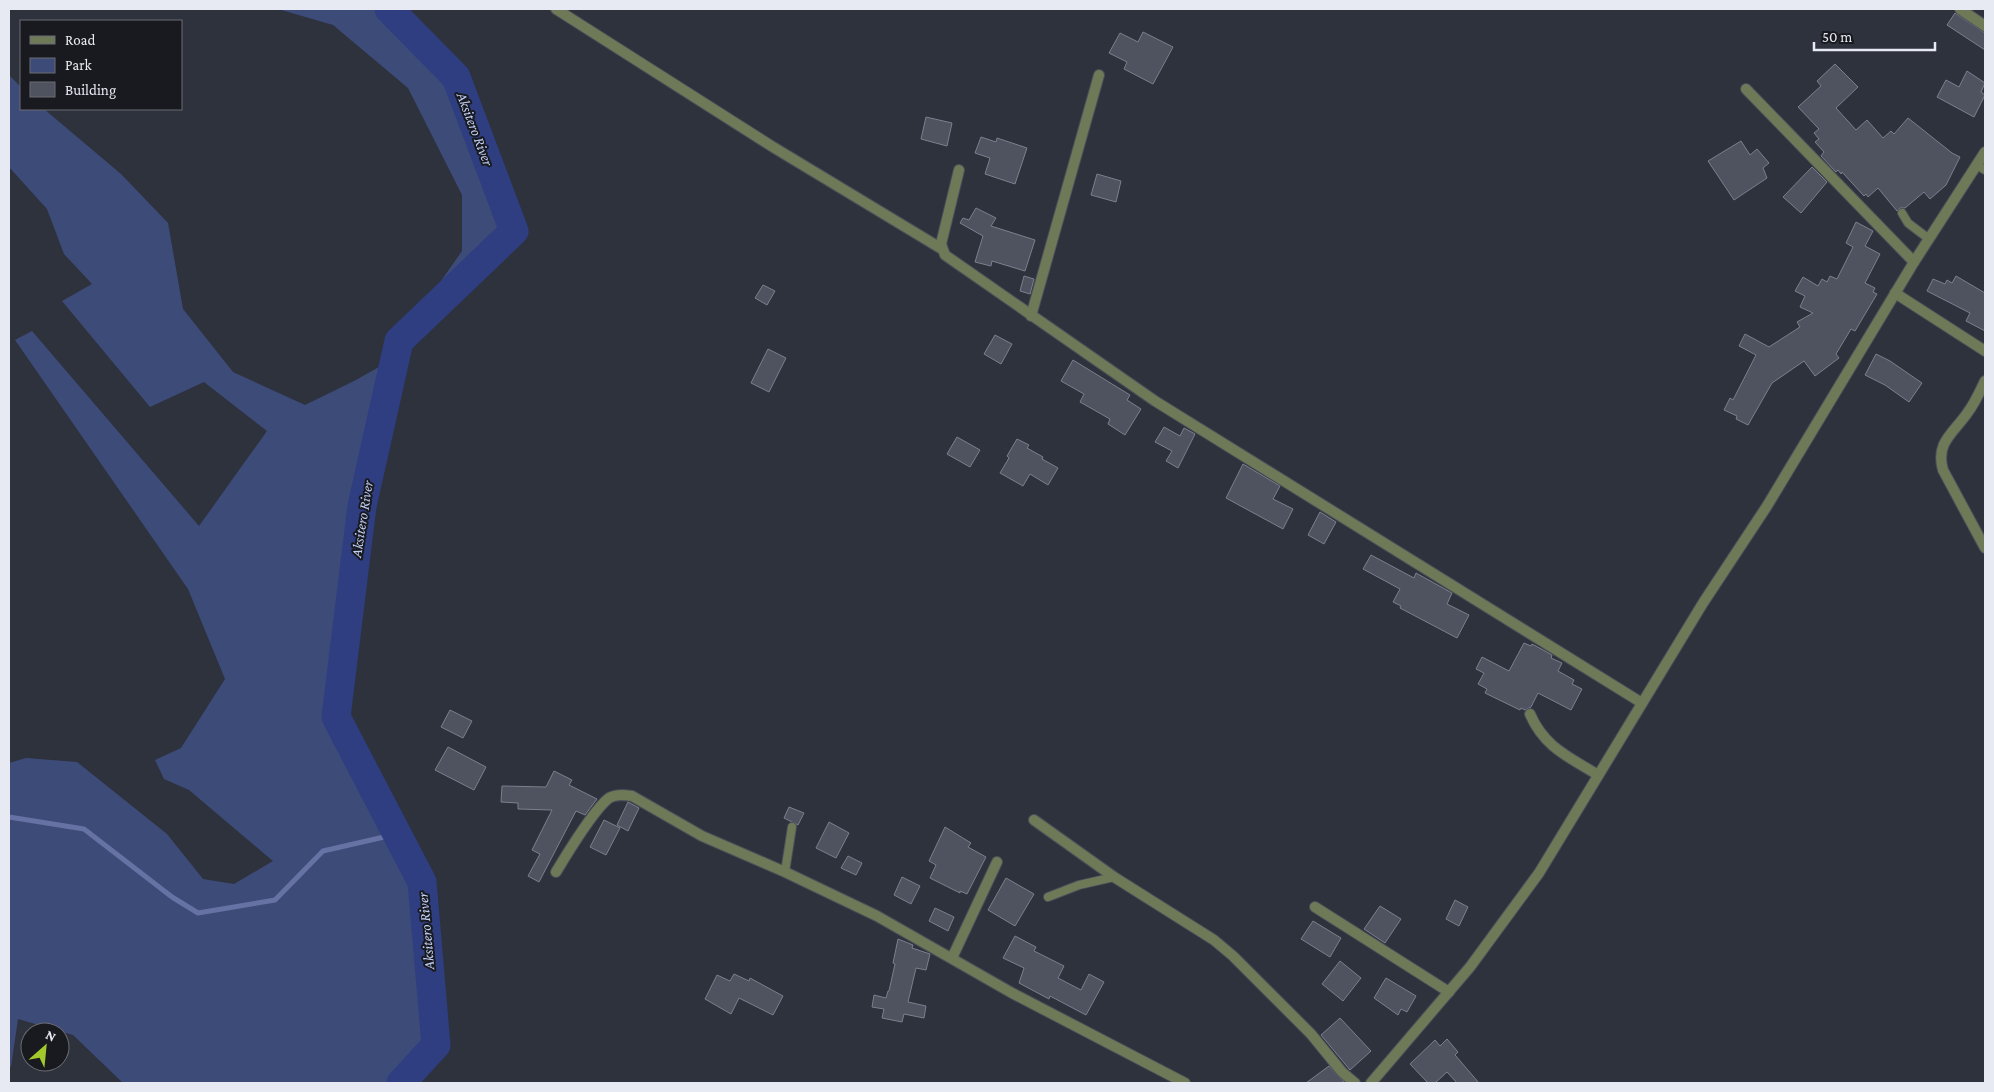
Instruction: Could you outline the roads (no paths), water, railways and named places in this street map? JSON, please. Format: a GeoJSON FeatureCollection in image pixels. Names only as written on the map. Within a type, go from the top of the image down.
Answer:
{"type":"FeatureCollection","features":[{"type":"Feature","properties":{"kind":"street"},"geometry":{"type":"LineString","coordinates":[[556,9],[773,147],[942,249]]}},
{"type":"Feature","properties":{"kind":"street"},"geometry":{"type":"LineString","coordinates":[[1960,9],[1985,26]]}},
{"type":"Feature","properties":{"kind":"street"},"geometry":{"type":"LineString","coordinates":[[1031,316],[1099,75]]}},
{"type":"Feature","properties":{"kind":"street"},"geometry":{"type":"LineString","coordinates":[[1746,89],[1914,262]]}},
{"type":"Feature","properties":{"kind":"street"},"geometry":{"type":"LineString","coordinates":[[1370,1083],[1449,992],[1499,928],[1539,872],[1703,603],[1767,506],[1914,262],[1981,167],[1985,152]]}},
{"type":"Feature","properties":{"kind":"street"},"geometry":{"type":"LineString","coordinates":[[960,170],[941,244],[945,255],[1155,401],[1642,703]]}},
{"type":"Feature","properties":{"kind":"street"},"geometry":{"type":"LineString","coordinates":[[1896,293],[1985,351]]}},
{"type":"Feature","properties":{"kind":"street"},"geometry":{"type":"LineString","coordinates":[[1985,381],[1970,410],[1943,445],[1940,460],[1943,470],[1985,548]]}},
{"type":"Feature","properties":{"kind":"street"},"geometry":{"type":"LineString","coordinates":[[1530,714],[1542,737],[1557,749],[1598,775]]}},
{"type":"Feature","properties":{"kind":"street"},"geometry":{"type":"LineString","coordinates":[[556,872],[602,806],[610,798],[620,794],[632,796],[702,836],[785,872],[876,916],[1012,993],[1185,1083]]}},
{"type":"Feature","properties":{"kind":"street"},"geometry":{"type":"LineString","coordinates":[[1034,820],[1114,877],[1214,940],[1234,956],[1311,1034],[1342,1072],[1355,1083]]}},
{"type":"Feature","properties":{"kind":"street"},"geometry":{"type":"LineString","coordinates":[[952,958],[997,862]]}},
{"type":"Feature","properties":{"kind":"street"},"geometry":{"type":"LineString","coordinates":[[1315,907],[1449,992]]}},
{"type":"Feature","properties":{"kind":"lane"},"geometry":{"type":"LineString","coordinates":[[1902,213],[1908,223],[1929,239]]}},
{"type":"Feature","properties":{"kind":"lane"},"geometry":{"type":"LineString","coordinates":[[785,872],[792,827]]}},
{"type":"Feature","properties":{"kind":"lane"},"geometry":{"type":"LineString","coordinates":[[1048,897],[1079,885],[1114,877]]}},
{"type":"Feature","properties":{"kind":"waterway","name":"Aksitero River"},"geometry":{"type":"LineString","coordinates":[[389,9],[456,77],[514,231],[399,341],[362,506],[336,717],[422,882],[436,1045],[401,1083]]}},
{"type":"Feature","properties":{"kind":"waterway"},"geometry":{"type":"LineString","coordinates":[[9,817],[84,829],[172,897],[198,913],[275,900],[323,851],[397,834]]}}]}
